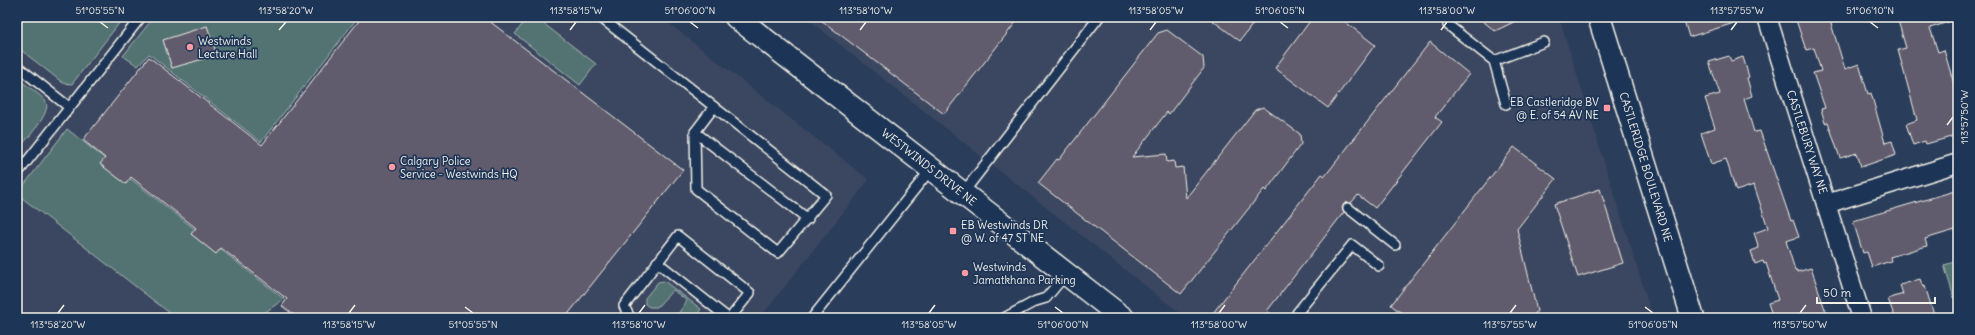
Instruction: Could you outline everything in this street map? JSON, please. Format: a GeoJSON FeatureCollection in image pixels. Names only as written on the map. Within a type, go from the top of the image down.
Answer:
{"type":"FeatureCollection","features":[{"type":"Feature","properties":{"kind":"street","name":"WESTWINDS DRIVE NE"},"geometry":{"type":"LineString","coordinates":[[736,17],[1122,318]]}},
{"type":"Feature","properties":{"kind":"street","name":"CASTLERIDGE BOULEVARD NE"},"geometry":{"type":"LineString","coordinates":[[1599,17],[1693,318]]}},
{"type":"Feature","properties":{"kind":"street","name":"CASTLEBURY WAY NE"},"geometry":{"type":"LineString","coordinates":[[1767,17],[1826,204],[1958,163]]}},
{"type":"Feature","properties":{"kind":"street"},"geometry":{"type":"LineString","coordinates":[[1826,204],[1862,318]]}},
{"type":"Feature","properties":{"kind":"lane"},"geometry":{"type":"LineString","coordinates":[[17,174],[141,17]]}},
{"type":"Feature","properties":{"kind":"lane"},"geometry":{"type":"LineString","coordinates":[[600,17],[714,107],[826,196],[778,253],[696,189],[695,132],[714,107]]}},
{"type":"Feature","properties":{"kind":"lane"},"geometry":{"type":"LineString","coordinates":[[963,193],[1099,17]]}},
{"type":"Feature","properties":{"kind":"lane"},"geometry":{"type":"LineString","coordinates":[[1448,25],[1494,61],[1506,104]]}},
{"type":"Feature","properties":{"kind":"lane"},"geometry":{"type":"LineString","coordinates":[[1494,61],[1544,42]]}},
{"type":"Feature","properties":{"kind":"lane"},"geometry":{"type":"LineString","coordinates":[[17,66],[69,107]]}},
{"type":"Feature","properties":{"kind":"lane"},"geometry":{"type":"LineString","coordinates":[[695,132],[808,219]]}},
{"type":"Feature","properties":{"kind":"lane"},"geometry":{"type":"LineString","coordinates":[[812,318],[931,169]]}},
{"type":"Feature","properties":{"kind":"lane"},"geometry":{"type":"LineString","coordinates":[[1348,208],[1395,245]]}},
{"type":"Feature","properties":{"kind":"lane"},"geometry":{"type":"LineString","coordinates":[[630,318],[624,306],[678,236],[750,293],[729,318],[658,262]]}},
{"type":"Feature","properties":{"kind":"lane"},"geometry":{"type":"LineString","coordinates":[[1303,318],[1297,313],[1352,245],[1379,266]]}},
{"type":"Feature","properties":{"kind":"lane"},"geometry":{"type":"LineString","coordinates":[[1004,318],[1036,301],[1046,298],[1066,274]]}},
{"type":"Feature","properties":{"kind":"shaded area"},"geometry":{"type":"Polygon","coordinates":[[[17,17],[661,17],[869,180],[760,318],[17,318],[17,17]]]}},
{"type":"Feature","properties":{"kind":"shaded area"},"geometry":{"type":"Polygon","coordinates":[[[805,17],[1559,17],[1653,318],[1186,318],[805,17]]]}},
{"type":"Feature","properties":{"kind":"green space"},"geometry":{"type":"Polygon","coordinates":[[[17,17],[124,17],[72,84],[63,83],[17,47],[17,17]]]}},
{"type":"Feature","properties":{"kind":"green space"},"geometry":{"type":"Polygon","coordinates":[[[154,17],[350,17],[355,21],[261,142],[149,54],[138,66],[123,56],[154,17]]]}},
{"type":"Feature","properties":{"kind":"green space"},"geometry":{"type":"Polygon","coordinates":[[[528,17],[535,17],[596,64],[580,85],[515,34],[528,17]]]}},
{"type":"Feature","properties":{"kind":"green space"},"geometry":{"type":"Polygon","coordinates":[[[17,78],[41,96],[46,102],[47,107],[41,120],[17,151],[17,78]]]}},
{"type":"Feature","properties":{"kind":"green space"},"geometry":{"type":"Polygon","coordinates":[[[67,129],[284,299],[264,313],[266,318],[176,318],[17,194],[67,129]]]}},
{"type":"Feature","properties":{"kind":"green space"},"geometry":{"type":"Polygon","coordinates":[[[1958,261],[1958,311],[1944,265],[1958,261]]]}},
{"type":"Feature","properties":{"kind":"green space"},"geometry":{"type":"Polygon","coordinates":[[[664,281],[701,309],[695,318],[675,318],[687,301],[673,290],[657,307],[649,307],[645,304],[645,298],[658,282],[664,281]]]}},
{"type":"Feature","properties":{"kind":"building","name":"Calgary Police Service - Westwinds HQ"},"geometry":{"type":"Polygon","coordinates":[[[362,17],[484,17],[683,170],[565,318],[298,318],[282,306],[287,299],[221,248],[216,254],[191,234],[196,228],[131,177],[126,184],[100,164],[105,158],[83,140],[149,57],[262,145],[362,17]]]}},
{"type":"Feature","properties":{"kind":"building"},"geometry":{"type":"Polygon","coordinates":[[[817,17],[1020,17],[944,114],[817,17]]]}},
{"type":"Feature","properties":{"kind":"building"},"geometry":{"type":"Polygon","coordinates":[[[1208,17],[1258,17],[1240,41],[1208,17]]]}},
{"type":"Feature","properties":{"kind":"building"},"geometry":{"type":"Polygon","coordinates":[[[1313,17],[1339,17],[1375,45],[1328,108],[1275,68],[1313,17]]]}},
{"type":"Feature","properties":{"kind":"building"},"geometry":{"type":"Polygon","coordinates":[[[1478,17],[1524,17],[1495,31],[1478,17]]]}},
{"type":"Feature","properties":{"kind":"building"},"geometry":{"type":"Polygon","coordinates":[[[1683,17],[1744,17],[1744,20],[1689,37],[1683,17]]]}},
{"type":"Feature","properties":{"kind":"building"},"geometry":{"type":"Polygon","coordinates":[[[1805,17],[1829,17],[1845,69],[1859,64],[1868,94],[1871,93],[1885,143],[1892,141],[1896,155],[1861,167],[1857,153],[1840,158],[1828,122],[1825,123],[1821,109],[1825,108],[1813,73],[1821,71],[1814,48],[1806,50],[1796,20],[1805,17]]]}},
{"type":"Feature","properties":{"kind":"building"},"geometry":{"type":"Polygon","coordinates":[[[1897,17],[1955,17],[1955,20],[1930,28],[1938,52],[1944,50],[1958,98],[1958,135],[1926,144],[1925,141],[1913,145],[1906,124],[1917,120],[1898,50],[1906,48],[1897,17]]]}},
{"type":"Feature","properties":{"kind":"building","name":"Westwinds Lecture Hall"},"geometry":{"type":"Polygon","coordinates":[[[207,26],[217,55],[172,68],[163,40],[207,26]]]}},
{"type":"Feature","properties":{"kind":"building"},"geometry":{"type":"Polygon","coordinates":[[[1167,30],[1203,57],[1204,68],[1169,114],[1167,112],[1132,157],[1166,154],[1167,162],[1174,161],[1175,168],[1183,167],[1186,198],[1255,110],[1263,107],[1300,134],[1301,144],[1266,191],[1264,189],[1181,294],[1038,183],[1057,159],[1059,160],[1158,33],[1167,30]]]}},
{"type":"Feature","properties":{"kind":"building"},"geometry":{"type":"Polygon","coordinates":[[[1430,42],[1469,74],[1435,117],[1442,122],[1375,208],[1358,195],[1351,203],[1344,204],[1342,208],[1344,212],[1267,311],[1276,318],[1209,318],[1322,174],[1325,176],[1430,42]]]}},
{"type":"Feature","properties":{"kind":"building"},"geometry":{"type":"Polygon","coordinates":[[[1729,56],[1731,61],[1743,57],[1749,77],[1747,78],[1752,96],[1744,99],[1754,132],[1760,131],[1791,221],[1793,220],[1799,237],[1786,241],[1795,270],[1797,270],[1797,272],[1811,268],[1828,318],[1773,318],[1768,303],[1778,300],[1766,263],[1764,264],[1763,261],[1755,264],[1751,251],[1759,248],[1754,233],[1768,228],[1754,185],[1736,191],[1726,159],[1711,164],[1701,133],[1715,128],[1705,98],[1720,94],[1709,62],[1729,56]]]}},
{"type":"Feature","properties":{"kind":"building"},"geometry":{"type":"Polygon","coordinates":[[[1514,147],[1556,179],[1517,229],[1537,311],[1532,318],[1408,318],[1391,305],[1514,147]]]}},
{"type":"Feature","properties":{"kind":"building"},"geometry":{"type":"Polygon","coordinates":[[[1600,189],[1623,263],[1578,277],[1554,204],[1600,189]]]}},
{"type":"Feature","properties":{"kind":"building"},"geometry":{"type":"Polygon","coordinates":[[[1958,190],[1958,229],[1925,239],[1927,246],[1890,257],[1891,261],[1872,267],[1867,252],[1863,253],[1853,221],[1958,190]]]}},
{"type":"Feature","properties":{"kind":"building"},"geometry":{"type":"Polygon","coordinates":[[[1920,279],[1923,287],[1925,286],[1935,318],[1895,318],[1888,299],[1903,294],[1900,285],[1920,279]]]}},
{"type":"Feature","properties":{"kind":"place","name":"Westwinds Lecture Hall"},"geometry":{"type":"Point","coordinates":[190,47]}},
{"type":"Feature","properties":{"kind":"place","name":"EB Castleridge BV @ E. of 54 AV NE"},"geometry":{"type":"Point","coordinates":[1607,108]}},
{"type":"Feature","properties":{"kind":"place","name":"Calgary Police Service - Westwinds HQ"},"geometry":{"type":"Point","coordinates":[392,167]}},
{"type":"Feature","properties":{"kind":"place","name":"EB Westwinds DR @ W. of 47 ST NE"},"geometry":{"type":"Point","coordinates":[953,231]}},
{"type":"Feature","properties":{"kind":"place","name":"Westwinds Jamatkhana Parking"},"geometry":{"type":"Point","coordinates":[965,273]}}]}
